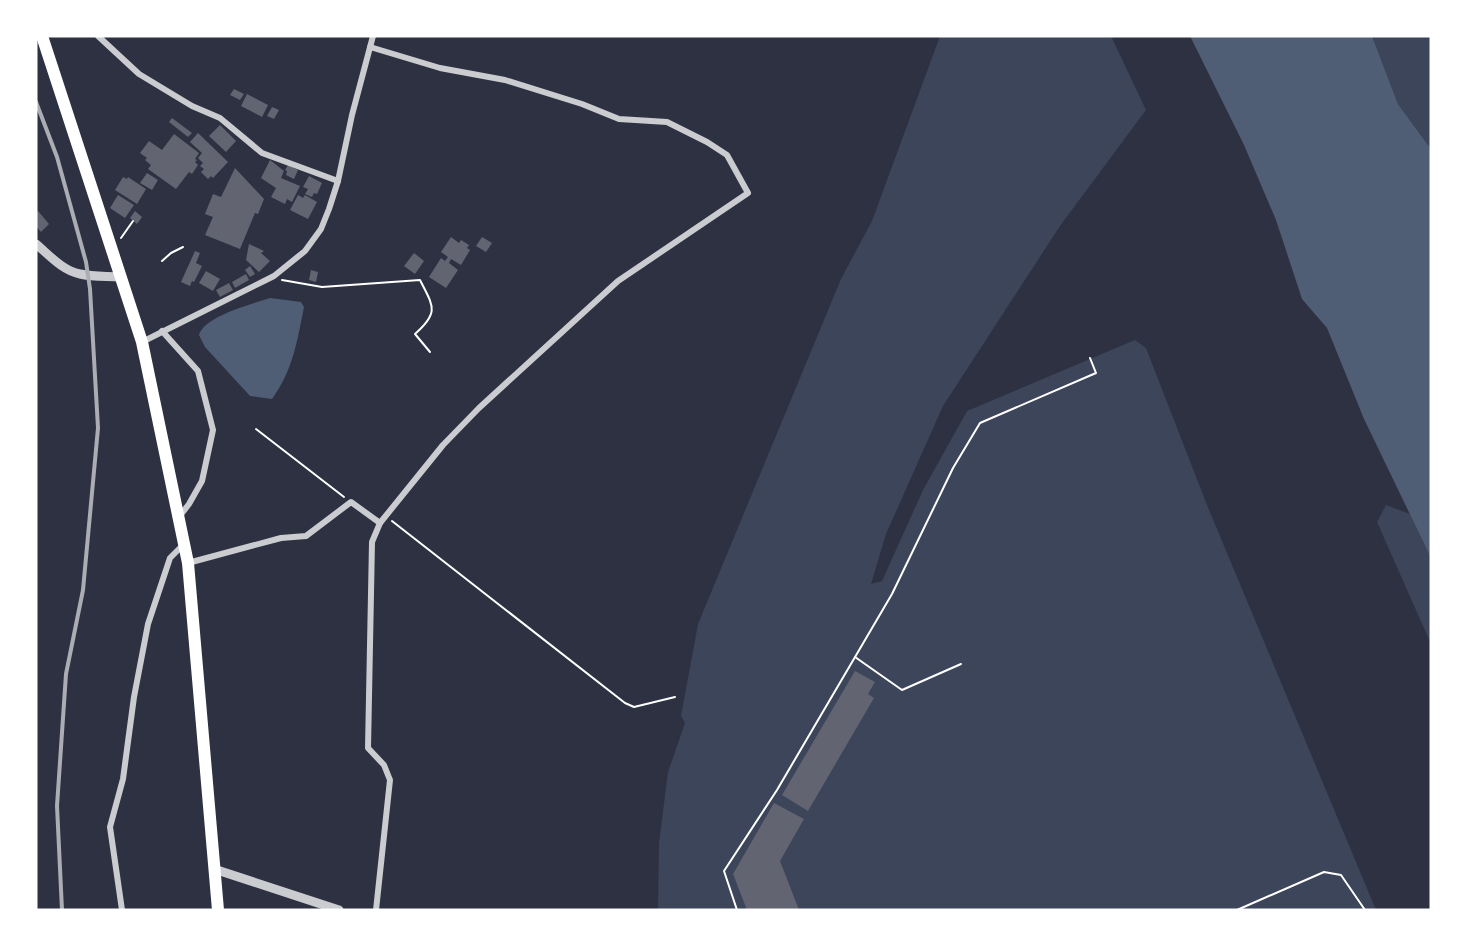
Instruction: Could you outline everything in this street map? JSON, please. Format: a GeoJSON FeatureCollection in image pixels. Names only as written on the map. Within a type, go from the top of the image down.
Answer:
{"type":"FeatureCollection","features":[{"type":"Feature","properties":{"kind":"highway"},"geometry":{"type":"LineString","coordinates":[[42,36],[142,342],[188,563],[218,910]]}},
{"type":"Feature","properties":{"kind":"street"},"geometry":{"type":"LineString","coordinates":[[98,36],[139,74],[192,106],[220,118],[262,153],[338,181]]}},
{"type":"Feature","properties":{"kind":"street"},"geometry":{"type":"LineString","coordinates":[[142,342],[274,276],[305,251],[321,229],[338,181],[352,115],[373,36]]}},
{"type":"Feature","properties":{"kind":"street"},"geometry":{"type":"LineString","coordinates":[[370,47],[440,68],[505,80],[582,104],[619,119],[667,122],[727,155],[748,193],[618,282],[479,408],[443,445],[380,523],[372,542],[369,748],[384,765],[390,780],[376,910]]}},
{"type":"Feature","properties":{"kind":"street"},"geometry":{"type":"LineString","coordinates":[[36,244],[71,271],[80,274],[120,277]]}},
{"type":"Feature","properties":{"kind":"street"},"geometry":{"type":"LineString","coordinates":[[162,331],[198,371],[213,430],[202,481],[189,504],[178,517]]}},
{"type":"Feature","properties":{"kind":"street"},"geometry":{"type":"LineString","coordinates":[[188,563],[281,538],[306,536],[351,502],[380,523]]}},
{"type":"Feature","properties":{"kind":"street"},"geometry":{"type":"LineString","coordinates":[[123,910],[110,827],[123,779],[134,697],[148,624],[170,558],[184,545]]}},
{"type":"Feature","properties":{"kind":"street"},"geometry":{"type":"LineString","coordinates":[[214,870],[339,910]]}},
{"type":"Feature","properties":{"kind":"path"},"geometry":{"type":"LineString","coordinates":[[122,237],[134,221]]}},
{"type":"Feature","properties":{"kind":"path"},"geometry":{"type":"LineString","coordinates":[[162,261],[171,252],[183,247]]}},
{"type":"Feature","properties":{"kind":"path"},"geometry":{"type":"LineString","coordinates":[[274,276],[286,281],[322,287],[420,280],[431,301],[432,311],[430,318],[415,334],[430,352]]}},
{"type":"Feature","properties":{"kind":"path"},"geometry":{"type":"LineString","coordinates":[[737,910],[724,871],[777,790],[892,594],[954,468],[980,423],[1096,373],[1090,358]]}},
{"type":"Feature","properties":{"kind":"path"},"geometry":{"type":"LineString","coordinates":[[256,429],[351,502]]}},
{"type":"Feature","properties":{"kind":"path"},"geometry":{"type":"LineString","coordinates":[[387,517],[625,703],[641,707],[675,697]]}},
{"type":"Feature","properties":{"kind":"path"},"geometry":{"type":"LineString","coordinates":[[855,657],[902,690],[961,664]]}},
{"type":"Feature","properties":{"kind":"path"},"geometry":{"type":"LineString","coordinates":[[1237,910],[1324,872],[1341,875],[1365,910]]}},
{"type":"Feature","properties":{"kind":"shaded area"},"geometry":{"type":"Polygon","coordinates":[[[940,36],[1111,36],[1146,110],[1060,226],[943,406],[886,534],[871,584],[882,581],[923,490],[967,411],[1135,340],[1146,348],[1207,505],[1376,910],[658,910],[659,843],[668,772],[685,723],[681,716],[698,624],[841,279],[872,221],[940,36]]]}},
{"type":"Feature","properties":{"kind":"shaded area"},"geometry":{"type":"Polygon","coordinates":[[[1190,36],[1372,36],[1398,104],[1431,149],[1431,558],[1364,419],[1327,328],[1302,299],[1276,220],[1244,145],[1190,36]]]}},
{"type":"Feature","properties":{"kind":"shaded area"},"geometry":{"type":"Polygon","coordinates":[[[1372,36],[1431,36],[1431,149],[1398,104],[1372,36]]]}},
{"type":"Feature","properties":{"kind":"shaded area"},"geometry":{"type":"Polygon","coordinates":[[[270,298],[301,302],[304,307],[290,366],[272,399],[250,396],[205,347],[199,335],[203,328],[219,317],[270,298]]]}},
{"type":"Feature","properties":{"kind":"shaded area"},"geometry":{"type":"Polygon","coordinates":[[[1386,505],[1410,514],[1431,558],[1431,644],[1377,522],[1386,505]]]}},
{"type":"Feature","properties":{"kind":"building"},"geometry":{"type":"Polygon","coordinates":[[[234,89],[244,94],[240,100],[230,95],[234,89]]]}},
{"type":"Feature","properties":{"kind":"building"},"geometry":{"type":"Polygon","coordinates":[[[247,94],[268,105],[262,117],[241,106],[247,94]]]}},
{"type":"Feature","properties":{"kind":"building"},"geometry":{"type":"Polygon","coordinates":[[[272,107],[279,110],[274,119],[267,116],[272,107]]]}},
{"type":"Feature","properties":{"kind":"building"},"geometry":{"type":"Polygon","coordinates":[[[172,118],[192,133],[188,137],[169,122],[172,118]]]}},
{"type":"Feature","properties":{"kind":"building"},"geometry":{"type":"Polygon","coordinates":[[[220,125],[236,141],[226,152],[209,136],[220,125]]]}},
{"type":"Feature","properties":{"kind":"building"},"geometry":{"type":"Polygon","coordinates":[[[198,133],[228,162],[213,178],[211,176],[208,179],[201,172],[204,169],[200,166],[203,163],[198,158],[202,153],[190,142],[198,133]]]}},
{"type":"Feature","properties":{"kind":"building"},"geometry":{"type":"Polygon","coordinates":[[[174,134],[199,153],[195,159],[198,165],[192,174],[189,172],[176,189],[148,169],[151,165],[140,153],[149,141],[162,150],[174,134]]]}},
{"type":"Feature","properties":{"kind":"building"},"geometry":{"type":"Polygon","coordinates":[[[270,160],[284,171],[281,178],[300,186],[292,202],[287,199],[285,204],[271,197],[276,188],[261,178],[270,160]]]}},
{"type":"Feature","properties":{"kind":"building"},"geometry":{"type":"Polygon","coordinates":[[[288,165],[298,170],[294,179],[286,175],[285,170],[288,165]]]}},
{"type":"Feature","properties":{"kind":"building"},"geometry":{"type":"Polygon","coordinates":[[[235,168],[264,199],[258,214],[255,213],[240,249],[205,235],[213,217],[205,214],[213,194],[221,197],[235,168]]]}},
{"type":"Feature","properties":{"kind":"building"},"geometry":{"type":"Polygon","coordinates":[[[147,173],[158,180],[152,190],[140,183],[147,173]]]}},
{"type":"Feature","properties":{"kind":"building"},"geometry":{"type":"Polygon","coordinates":[[[309,176],[322,183],[317,194],[314,193],[312,197],[305,194],[308,189],[303,187],[309,176]]]}},
{"type":"Feature","properties":{"kind":"building"},"geometry":{"type":"Polygon","coordinates":[[[123,177],[127,179],[128,177],[146,189],[137,204],[115,190],[123,177]]]}},
{"type":"Feature","properties":{"kind":"building"},"geometry":{"type":"Polygon","coordinates":[[[118,195],[134,205],[125,218],[110,208],[118,195]]]}},
{"type":"Feature","properties":{"kind":"building"},"geometry":{"type":"Polygon","coordinates":[[[298,195],[303,198],[305,195],[317,202],[308,219],[290,210],[298,195]]]}},
{"type":"Feature","properties":{"kind":"building"},"geometry":{"type":"Polygon","coordinates":[[[38,211],[49,224],[41,232],[36,226],[38,211]]]}},
{"type":"Feature","properties":{"kind":"building"},"geometry":{"type":"Polygon","coordinates":[[[135,211],[142,217],[137,224],[130,218],[135,211]]]}},
{"type":"Feature","properties":{"kind":"building"},"geometry":{"type":"Polygon","coordinates":[[[451,237],[459,243],[461,240],[469,245],[467,248],[470,250],[461,265],[451,259],[449,263],[458,270],[446,288],[429,277],[441,258],[445,261],[448,257],[441,252],[451,237]]]}},
{"type":"Feature","properties":{"kind":"building"},"geometry":{"type":"Polygon","coordinates":[[[482,237],[492,243],[486,252],[476,246],[482,237]]]}},
{"type":"Feature","properties":{"kind":"building"},"geometry":{"type":"Polygon","coordinates":[[[249,244],[264,251],[261,253],[270,261],[259,272],[246,260],[249,244]]]}},
{"type":"Feature","properties":{"kind":"building"},"geometry":{"type":"Polygon","coordinates":[[[195,251],[200,253],[196,263],[202,266],[190,286],[181,282],[195,251]]]}},
{"type":"Feature","properties":{"kind":"building"},"geometry":{"type":"Polygon","coordinates":[[[414,253],[424,261],[415,274],[404,266],[414,253]]]}},
{"type":"Feature","properties":{"kind":"building"},"geometry":{"type":"Polygon","coordinates":[[[250,266],[255,274],[250,277],[245,270],[250,266]]]}},
{"type":"Feature","properties":{"kind":"building"},"geometry":{"type":"Polygon","coordinates":[[[311,270],[318,272],[316,282],[309,280],[311,270]]]}},
{"type":"Feature","properties":{"kind":"building"},"geometry":{"type":"Polygon","coordinates":[[[206,271],[220,279],[213,291],[199,283],[206,271]]]}},
{"type":"Feature","properties":{"kind":"building"},"geometry":{"type":"Polygon","coordinates":[[[246,274],[249,280],[235,288],[232,282],[246,274]]]}},
{"type":"Feature","properties":{"kind":"building"},"geometry":{"type":"Polygon","coordinates":[[[229,283],[233,290],[220,297],[216,290],[229,283]]]}},
{"type":"Feature","properties":{"kind":"building"},"geometry":{"type":"Polygon","coordinates":[[[855,671],[875,682],[868,694],[874,698],[808,811],[782,795],[855,671]]]}},
{"type":"Feature","properties":{"kind":"building"},"geometry":{"type":"Polygon","coordinates":[[[774,803],[804,819],[780,861],[799,910],[747,910],[733,874],[774,803]]]}},
{"type":"Feature","properties":{"kind":"railway"},"geometry":{"type":"LineString","coordinates":[[36,102],[57,157],[86,262],[90,289],[98,428],[83,590],[66,674],[57,806],[62,910]]}}]}
